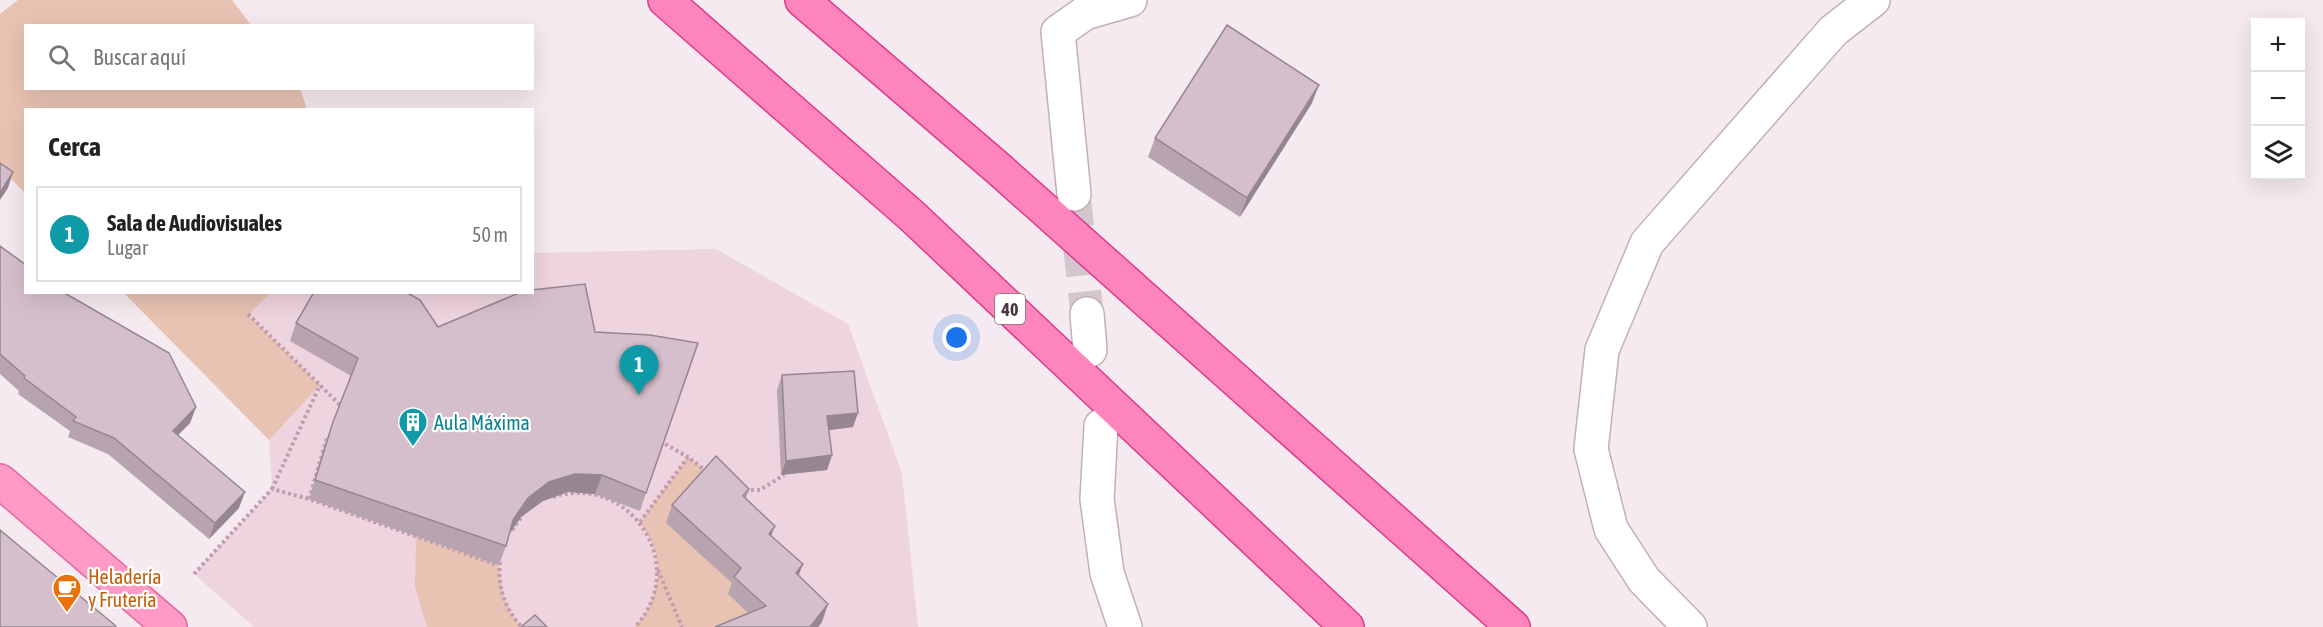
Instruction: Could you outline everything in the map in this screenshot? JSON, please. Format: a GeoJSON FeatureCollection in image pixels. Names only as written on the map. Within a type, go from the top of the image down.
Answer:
{"type":"FeatureCollection","features":[{"type":"Feature","properties":{"kind":"highway","name":"40"},"geometry":{"type":"LineString","coordinates":[[665,0],[912,216],[1347,627]]}},
{"type":"Feature","properties":{"kind":"highway"},"geometry":{"type":"LineString","coordinates":[[802,0],[1000,170],[1513,627]]}},
{"type":"Feature","properties":{"kind":"main road"},"geometry":{"type":"LineString","coordinates":[[0,481],[168,626]]}},
{"type":"Feature","properties":{"kind":"street"},"geometry":{"type":"LineString","coordinates":[[1074,194],[1058,32],[1085,13],[1130,0]]}},
{"type":"Feature","properties":{"kind":"street"},"geometry":{"type":"LineString","coordinates":[[1690,627],[1644,580],[1611,530],[1591,449],[1602,350],[1647,243],[1833,31],[1873,0]]}},
{"type":"Feature","properties":{"kind":"street"},"geometry":{"type":"LineString","coordinates":[[1087,314],[1090,350]]}},
{"type":"Feature","properties":{"kind":"street"},"geometry":{"type":"LineString","coordinates":[[1101,426],[1097,499],[1107,573],[1125,627]]}},
{"type":"Feature","properties":{"kind":"path"},"geometry":{"type":"LineString","coordinates":[[248,314],[340,405]]}},
{"type":"Feature","properties":{"kind":"path"},"geometry":{"type":"LineString","coordinates":[[194,574],[272,489],[320,386]]}},
{"type":"Feature","properties":{"kind":"path"},"geometry":{"type":"LineString","coordinates":[[336,414],[345,397]]}},
{"type":"Feature","properties":{"kind":"path"},"geometry":{"type":"LineString","coordinates":[[309,499],[329,432]]}},
{"type":"Feature","properties":{"kind":"path"},"geometry":{"type":"LineString","coordinates":[[655,440],[688,457],[709,473]]}},
{"type":"Feature","properties":{"kind":"path"},"geometry":{"type":"LineString","coordinates":[[640,522],[688,457]]}},
{"type":"Feature","properties":{"kind":"path"},"geometry":{"type":"LineString","coordinates":[[744,490],[760,490],[781,475],[792,474]]}},
{"type":"Feature","properties":{"kind":"path"},"geometry":{"type":"LineString","coordinates":[[272,489],[309,499],[499,565]]}},
{"type":"Feature","properties":{"kind":"path"},"geometry":{"type":"LineString","coordinates":[[551,498],[568,492],[595,494],[620,504],[640,522],[653,544],[658,569],[682,627]]}},
{"type":"Feature","properties":{"kind":"path"},"geometry":{"type":"LineString","coordinates":[[506,538],[528,511]]}},
{"type":"Feature","properties":{"kind":"path"},"geometry":{"type":"LineString","coordinates":[[501,556],[499,565],[501,592],[512,617],[522,627]]}},
{"type":"Feature","properties":{"kind":"path"},"geometry":{"type":"LineString","coordinates":[[635,627],[644,617],[654,594],[658,569]]}},
{"type":"Feature","properties":{"kind":"shaded area"},"geometry":{"type":"Polygon","coordinates":[[[18,0],[232,0],[250,24],[24,24],[24,90],[300,90],[307,108],[24,108],[24,192],[0,167],[0,14],[18,0]]]}},
{"type":"Feature","properties":{"kind":"shaded area"},"geometry":{"type":"Polygon","coordinates":[[[716,249],[848,324],[902,473],[918,627],[254,627],[194,574],[272,489],[269,440],[125,294],[534,294],[534,253],[716,249]]]}},
{"type":"Feature","properties":{"kind":"shaded area"},"geometry":{"type":"Polygon","coordinates":[[[125,294],[270,294],[248,315],[320,385],[269,440],[125,294]]]}},
{"type":"Feature","properties":{"kind":"shaded area"},"geometry":{"type":"Polygon","coordinates":[[[688,457],[709,473],[702,555],[735,585],[728,594],[761,625],[760,627],[635,627],[648,609],[657,576],[656,554],[640,522],[688,457]]]}},
{"type":"Feature","properties":{"kind":"shaded area"},"geometry":{"type":"Polygon","coordinates":[[[416,536],[499,565],[504,597],[510,612],[520,625],[518,627],[427,627],[415,587],[416,536]]]}},
{"type":"Feature","properties":{"kind":"building"},"geometry":{"type":"Polygon","coordinates":[[[1227,25],[1319,85],[1247,198],[1155,138],[1227,25]]]}},
{"type":"Feature","properties":{"kind":"building"},"geometry":{"type":"Polygon","coordinates":[[[0,163],[13,172],[0,193],[0,163]]]}},
{"type":"Feature","properties":{"kind":"building"},"geometry":{"type":"Polygon","coordinates":[[[0,246],[24,264],[24,294],[66,294],[169,353],[196,407],[173,431],[245,492],[215,523],[114,438],[73,421],[76,417],[24,378],[25,376],[0,354],[0,246]]]}},
{"type":"Feature","properties":{"kind":"building"},"geometry":{"type":"Polygon","coordinates":[[[585,284],[595,332],[650,335],[698,343],[646,493],[602,475],[575,474],[549,482],[528,498],[513,520],[506,546],[315,480],[333,422],[358,358],[296,323],[313,294],[410,294],[420,300],[438,327],[516,294],[534,294],[534,290],[585,284]]]}},
{"type":"Feature","properties":{"kind":"building"},"geometry":{"type":"Polygon","coordinates":[[[854,371],[858,413],[827,416],[832,455],[786,461],[782,375],[854,371]]]}},
{"type":"Feature","properties":{"kind":"building"},"geometry":{"type":"Polygon","coordinates":[[[716,456],[749,489],[743,496],[775,526],[769,534],[803,564],[796,573],[828,604],[810,627],[715,627],[766,606],[734,577],[741,568],[672,505],[716,456]]]}},
{"type":"Feature","properties":{"kind":"building"},"geometry":{"type":"Polygon","coordinates":[[[0,530],[116,626],[0,627],[0,530]]]}},
{"type":"Feature","properties":{"kind":"building"},"geometry":{"type":"Polygon","coordinates":[[[535,615],[547,627],[521,627],[535,615]]]}},
{"type":"Feature","properties":{"kind":"tunnel"},"geometry":{"type":"LineString","coordinates":[[1074,194],[1087,314]]}},
{"type":"Feature","properties":{"kind":"place","name":"Sala de Audiovisuales"},"geometry":{"type":"Point","coordinates":[639,395]}},
{"type":"Feature","properties":{"kind":"place","name":"Aula Máxima"},"geometry":{"type":"Point","coordinates":[413,448]}},
{"type":"Feature","properties":{"kind":"place","name":"Heladería y Frutería"},"geometry":{"type":"Point","coordinates":[67,614]}}]}
